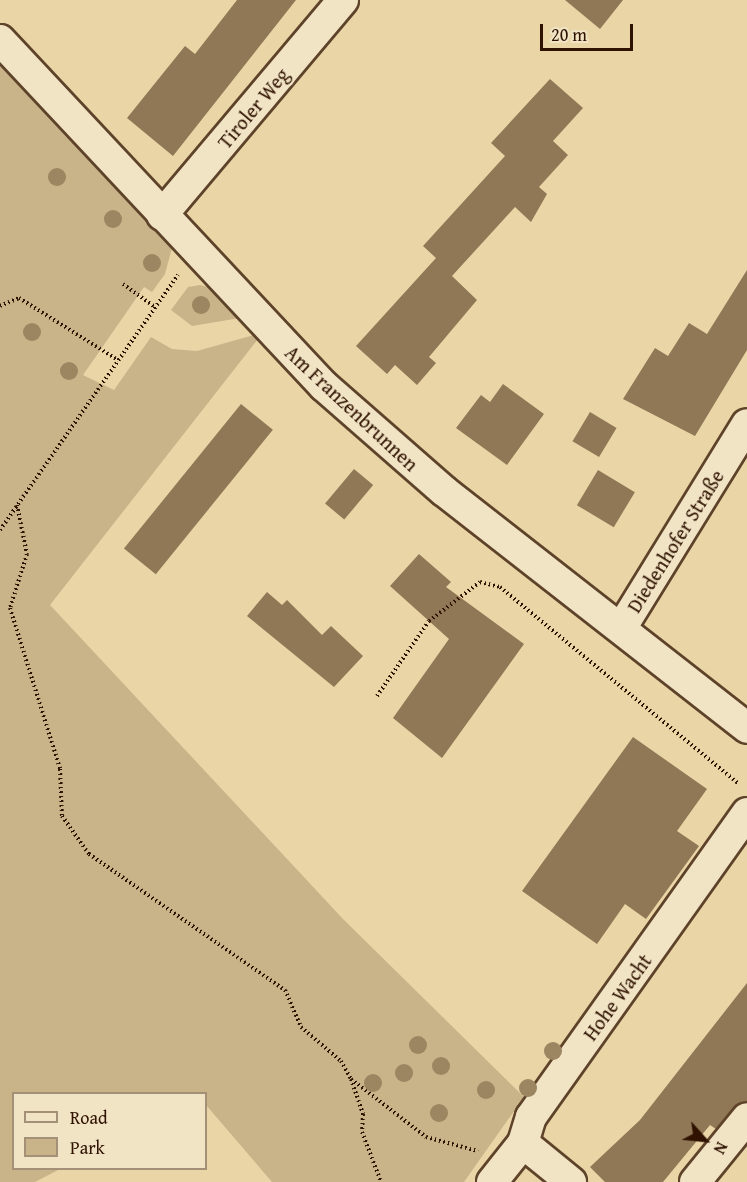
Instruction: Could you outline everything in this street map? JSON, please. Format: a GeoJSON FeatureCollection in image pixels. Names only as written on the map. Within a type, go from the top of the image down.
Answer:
{"type":"FeatureCollection","features":[{"type":"Feature","properties":{"kind":"street","name":"Tiroler Weg"},"geometry":{"type":"LineString","coordinates":[[162,216],[343,0]]}},
{"type":"Feature","properties":{"kind":"street","name":"Am Franzenbrunnen"},"geometry":{"type":"LineString","coordinates":[[0,40],[194,252],[324,386],[382,438],[747,728]]}},
{"type":"Feature","properties":{"kind":"street","name":"Diedenhofer Straße"},"geometry":{"type":"LineString","coordinates":[[622,627],[747,424]]}},
{"type":"Feature","properties":{"kind":"street","name":"Hohe Wacht"},"geometry":{"type":"LineString","coordinates":[[492,1182],[523,1143],[531,1117],[747,813]]}},
{"type":"Feature","properties":{"kind":"street"},"geometry":{"type":"LineString","coordinates":[[695,1182],[747,1118]]}},
{"type":"Feature","properties":{"kind":"street"},"geometry":{"type":"LineString","coordinates":[[523,1143],[571,1182]]}},
{"type":"Feature","properties":{"kind":"path"},"geometry":{"type":"LineString","coordinates":[[0,530],[194,252]]}},
{"type":"Feature","properties":{"kind":"path"},"geometry":{"type":"LineString","coordinates":[[123,284],[155,307]]}},
{"type":"Feature","properties":{"kind":"path"},"geometry":{"type":"LineString","coordinates":[[0,306],[19,298],[118,360]]}},
{"type":"Feature","properties":{"kind":"path"},"geometry":{"type":"LineString","coordinates":[[17,505],[27,554],[10,608],[60,769],[62,816],[89,854],[285,990],[301,1027],[341,1061],[351,1079],[363,1114],[362,1132],[381,1182]]}},
{"type":"Feature","properties":{"kind":"path"},"geometry":{"type":"LineString","coordinates":[[377,696],[429,621],[454,597],[480,582],[500,587],[747,790]]}},
{"type":"Feature","properties":{"kind":"path"},"geometry":{"type":"LineString","coordinates":[[351,1079],[426,1137],[484,1153]]}},
{"type":"Feature","properties":{"kind":"green space"},"geometry":{"type":"Polygon","coordinates":[[[0,63],[172,248],[165,274],[152,292],[144,287],[83,375],[114,390],[151,337],[172,349],[197,351],[254,335],[258,339],[50,605],[343,919],[524,1097],[464,1182],[272,1182],[207,1106],[207,1092],[12,1092],[12,1170],[58,1170],[35,1182],[0,1182],[0,63]]]}},
{"type":"Feature","properties":{"kind":"green space"},"geometry":{"type":"Polygon","coordinates":[[[200,285],[211,288],[240,318],[192,326],[171,310],[188,287],[200,285]]]}},
{"type":"Feature","properties":{"kind":"building"},"geometry":{"type":"Polygon","coordinates":[[[237,0],[296,0],[173,156],[127,118],[185,46],[195,54],[237,0]]]}},
{"type":"Feature","properties":{"kind":"building"},"geometry":{"type":"Polygon","coordinates":[[[565,0],[623,0],[600,29],[565,0]]]}},
{"type":"Feature","properties":{"kind":"building"},"geometry":{"type":"Polygon","coordinates":[[[550,79],[583,108],[553,141],[568,155],[539,187],[547,194],[531,222],[515,207],[452,276],[477,300],[429,357],[436,363],[417,385],[395,365],[387,374],[356,346],[436,258],[423,246],[505,156],[491,143],[550,79]]]}},
{"type":"Feature","properties":{"kind":"building"},"geometry":{"type":"Polygon","coordinates":[[[747,270],[747,350],[695,436],[623,399],[655,348],[668,356],[689,323],[707,334],[747,270]]]}},
{"type":"Feature","properties":{"kind":"building"},"geometry":{"type":"Polygon","coordinates":[[[503,384],[544,414],[507,465],[456,428],[481,395],[490,402],[503,384]]]}},
{"type":"Feature","properties":{"kind":"building"},"geometry":{"type":"Polygon","coordinates":[[[241,404],[273,430],[156,574],[124,549],[241,404]]]}},
{"type":"Feature","properties":{"kind":"building"},"geometry":{"type":"Polygon","coordinates":[[[590,412],[617,428],[599,457],[572,441],[590,412]]]}},
{"type":"Feature","properties":{"kind":"building"},"geometry":{"type":"Polygon","coordinates":[[[354,469],[373,485],[344,520],[325,503],[354,469]]]}},
{"type":"Feature","properties":{"kind":"building"},"geometry":{"type":"Polygon","coordinates":[[[598,470],[635,492],[614,527],[577,505],[598,470]]]}},
{"type":"Feature","properties":{"kind":"building"},"geometry":{"type":"Polygon","coordinates":[[[419,554],[451,582],[446,587],[524,644],[442,758],[393,718],[449,639],[390,586],[419,554]]]}},
{"type":"Feature","properties":{"kind":"building"},"geometry":{"type":"Polygon","coordinates":[[[267,592],[282,605],[287,600],[322,635],[331,626],[363,656],[334,687],[247,616],[267,592]]]}},
{"type":"Feature","properties":{"kind":"building"},"geometry":{"type":"Polygon","coordinates":[[[633,737],[707,789],[677,831],[699,846],[646,919],[625,904],[597,944],[522,891],[633,737]]]}},
{"type":"Feature","properties":{"kind":"building"},"geometry":{"type":"Polygon","coordinates":[[[747,983],[747,1101],[734,1107],[716,1129],[710,1125],[663,1182],[605,1182],[590,1167],[640,1120],[747,983]]]}}]}
